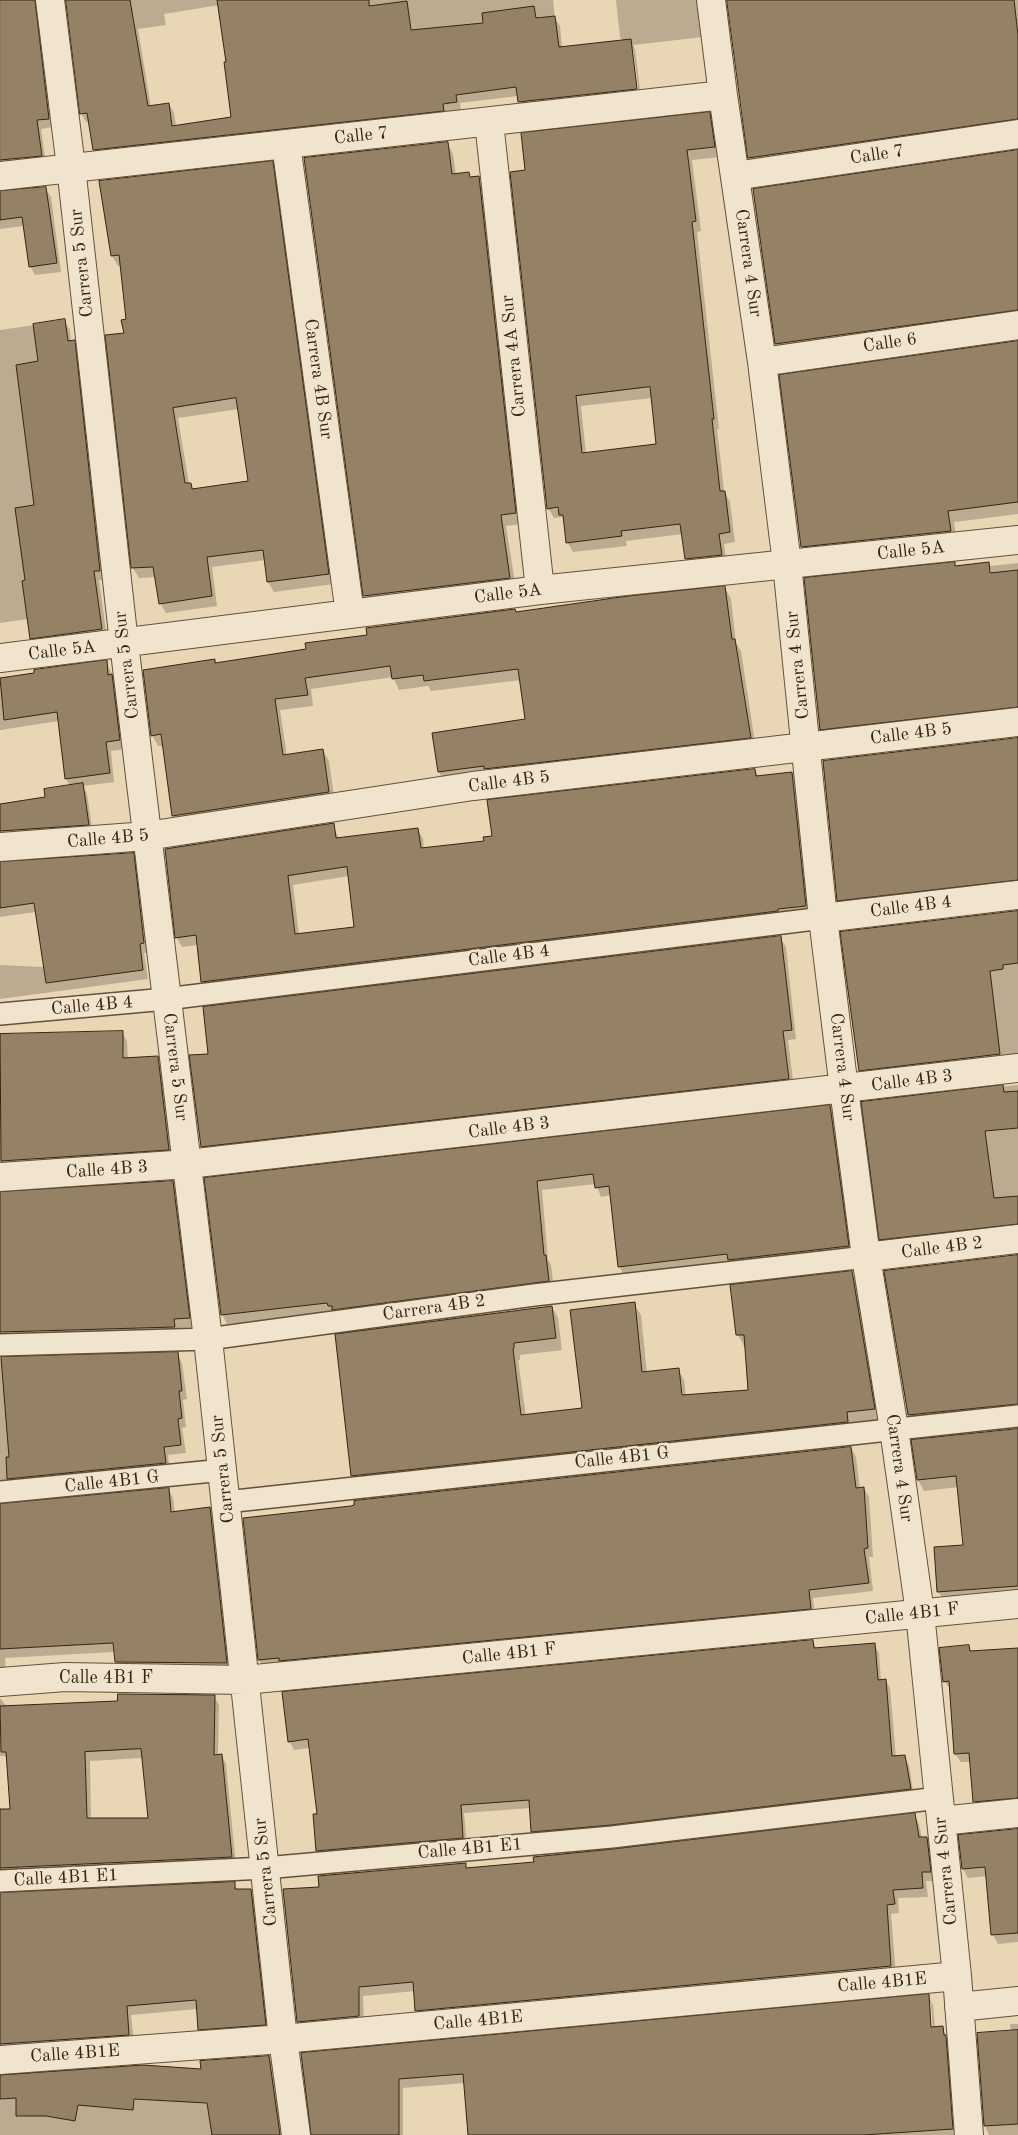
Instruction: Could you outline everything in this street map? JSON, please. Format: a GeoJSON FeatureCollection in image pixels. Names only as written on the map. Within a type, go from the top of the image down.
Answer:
{"type":"FeatureCollection","features":[{"type":"Feature","properties":{"kind":"street","name":"Carrera 5 Sur"},"geometry":{"type":"LineString","coordinates":[[50,0],[71,167],[166,999],[188,1164],[223,1470],[283,2039],[296,2135]]}},
{"type":"Feature","properties":{"kind":"street","name":"Carrera 4 Sur"},"geometry":{"type":"LineString","coordinates":[[712,0],[723,94],[762,362],[787,564],[822,918],[844,1089],[866,1257],[894,1429],[920,1613],[970,2135]]}},
{"type":"Feature","properties":{"kind":"street","name":"Calle 7"},"geometry":{"type":"LineString","coordinates":[[0,176],[723,94]]}},
{"type":"Feature","properties":{"kind":"street","name":"Carrera 4A Sur"},"geometry":{"type":"LineString","coordinates":[[489,122],[540,590]]}},
{"type":"Feature","properties":{"kind":"street","name":"Calle 7"},"geometry":{"type":"LineString","coordinates":[[735,176],[1018,134]]}},
{"type":"Feature","properties":{"kind":"street","name":"Carrera 4B Sur"},"geometry":{"type":"LineString","coordinates":[[286,144],[350,614]]}},
{"type":"Feature","properties":{"kind":"street","name":"Calle 6"},"geometry":{"type":"LineString","coordinates":[[762,362],[1018,325]]}},
{"type":"Feature","properties":{"kind":"street","name":"Calle 5A"},"geometry":{"type":"LineString","coordinates":[[0,658],[540,590],[1018,540]]}},
{"type":"Feature","properties":{"kind":"street","name":"Calle 4B 5"},"geometry":{"type":"LineString","coordinates":[[0,847],[147,836],[474,786],[1018,722]]}},
{"type":"Feature","properties":{"kind":"street","name":"Calle 4B 4"},"geometry":{"type":"LineString","coordinates":[[822,918],[1018,895]]}},
{"type":"Feature","properties":{"kind":"street","name":"Calle 4B 3"},"geometry":{"type":"LineString","coordinates":[[0,1177],[188,1164],[1018,1068]]}},
{"type":"Feature","properties":{"kind":"street","name":"Calle 4B 2"},"geometry":{"type":"LineString","coordinates":[[866,1257],[1018,1239]]}},
{"type":"Feature","properties":{"kind":"street","name":"Calle 4B1 F"},"geometry":{"type":"LineString","coordinates":[[0,1682],[65,1677],[245,1680],[1018,1604]]}},
{"type":"Feature","properties":{"kind":"street","name":"Calle 4B1 E1"},"geometry":{"type":"LineString","coordinates":[[940,1810],[1018,1814]]}},
{"type":"Feature","properties":{"kind":"street","name":"Calle 4B1E"},"geometry":{"type":"LineString","coordinates":[[0,2060],[283,2039],[956,1976]]}},
{"type":"Feature","properties":{"kind":"street"},"geometry":{"type":"LineString","coordinates":[[959,2007],[1018,2001]]}},
{"type":"Feature","properties":{"kind":"lane","name":"Calle 4B 4"},"geometry":{"type":"LineString","coordinates":[[0,1014],[166,999],[822,918]]}},
{"type":"Feature","properties":{"kind":"lane","name":"Carrera 4B 2"},"geometry":{"type":"LineString","coordinates":[[0,1345],[208,1339],[534,1295],[866,1257]]}},
{"type":"Feature","properties":{"kind":"lane","name":"Calle 4B1 G"},"geometry":{"type":"LineString","coordinates":[[226,1502],[1018,1416]]}},
{"type":"Feature","properties":{"kind":"lane","name":"Calle 4B1 G"},"geometry":{"type":"LineString","coordinates":[[0,1492],[223,1470]]}},
{"type":"Feature","properties":{"kind":"lane","name":"Calle 4B1 E1"},"geometry":{"type":"LineString","coordinates":[[0,1881],[265,1868],[940,1810]]}},
{"type":"Feature","properties":{"kind":"building"},"geometry":{"type":"Polygon","coordinates":[[[0,0],[35,0],[49,119],[37,120],[42,156],[0,160],[0,0]]]}},
{"type":"Feature","properties":{"kind":"building"},"geometry":{"type":"Polygon","coordinates":[[[66,0],[130,0],[148,106],[169,103],[172,126],[231,117],[224,62],[226,62],[217,0],[369,0],[369,6],[407,1],[411,30],[483,23],[482,13],[534,6],[536,18],[555,16],[559,47],[631,39],[637,89],[518,102],[516,87],[456,95],[457,102],[443,104],[444,111],[93,150],[87,113],[80,114],[66,0]]]}},
{"type":"Feature","properties":{"kind":"building"},"geometry":{"type":"Polygon","coordinates":[[[727,0],[1014,0],[1018,35],[1018,119],[748,158],[727,0]]]}},
{"type":"Feature","properties":{"kind":"building"},"geometry":{"type":"Polygon","coordinates":[[[710,112],[715,147],[687,150],[696,221],[692,222],[720,491],[725,491],[730,532],[719,534],[722,555],[685,559],[680,524],[621,531],[622,536],[566,543],[563,515],[559,515],[558,507],[547,509],[510,172],[525,170],[521,133],[710,112]],[[650,387],[576,396],[582,453],[656,444],[650,387]]]}},
{"type":"Feature","properties":{"kind":"building"},"geometry":{"type":"Polygon","coordinates":[[[448,142],[452,174],[469,172],[470,177],[479,176],[516,513],[501,515],[510,578],[363,596],[304,158],[448,142]]]}},
{"type":"Feature","properties":{"kind":"building"},"geometry":{"type":"Polygon","coordinates":[[[1018,150],[1018,310],[775,344],[753,189],[1018,150]]]}},
{"type":"Feature","properties":{"kind":"building"},"geometry":{"type":"Polygon","coordinates":[[[273,161],[329,574],[267,582],[263,550],[207,557],[212,596],[159,604],[153,567],[131,568],[105,335],[124,333],[121,320],[126,319],[119,255],[111,256],[99,181],[273,161]],[[236,398],[173,408],[185,483],[191,483],[192,489],[248,481],[236,398]]]}},
{"type":"Feature","properties":{"kind":"building"},"geometry":{"type":"Polygon","coordinates":[[[46,187],[57,263],[29,267],[22,217],[0,220],[0,191],[46,187]]]}},
{"type":"Feature","properties":{"kind":"building"},"geometry":{"type":"Polygon","coordinates":[[[65,319],[68,341],[75,340],[100,571],[94,571],[102,629],[30,639],[22,581],[25,580],[15,508],[34,505],[16,365],[38,361],[33,324],[65,319]]]}},
{"type":"Feature","properties":{"kind":"building"},"geometry":{"type":"Polygon","coordinates":[[[1018,341],[1018,502],[948,511],[951,531],[801,547],[779,375],[1018,341]]]}},
{"type":"Feature","properties":{"kind":"building"},"geometry":{"type":"Polygon","coordinates":[[[955,562],[955,566],[989,562],[990,573],[1018,570],[1018,707],[820,730],[804,578],[955,562]]]}},
{"type":"Feature","properties":{"kind":"building"},"geometry":{"type":"Polygon","coordinates":[[[725,586],[732,639],[735,639],[751,738],[484,769],[484,766],[438,772],[432,733],[525,719],[518,669],[424,681],[423,675],[392,679],[390,666],[305,678],[308,695],[275,699],[283,755],[323,749],[329,792],[172,816],[161,734],[151,736],[143,670],[215,659],[215,663],[306,649],[305,643],[367,635],[366,628],[515,609],[516,612],[628,596],[725,586]]]}},
{"type":"Feature","properties":{"kind":"building"},"geometry":{"type":"Polygon","coordinates":[[[107,660],[108,675],[112,674],[120,740],[106,742],[110,773],[65,779],[57,712],[4,720],[0,678],[34,673],[34,670],[107,660]]]}},
{"type":"Feature","properties":{"kind":"building"},"geometry":{"type":"Polygon","coordinates":[[[1018,738],[1018,880],[837,901],[823,761],[1018,738]]]}},
{"type":"Feature","properties":{"kind":"building"},"geometry":{"type":"Polygon","coordinates":[[[755,769],[756,776],[792,772],[806,906],[201,982],[196,935],[175,938],[165,849],[334,823],[336,838],[418,828],[421,848],[484,841],[483,837],[492,836],[487,800],[755,769]],[[347,867],[288,876],[295,934],[354,927],[347,867]]]}},
{"type":"Feature","properties":{"kind":"building"},"geometry":{"type":"Polygon","coordinates":[[[83,783],[89,825],[0,831],[0,804],[45,797],[44,789],[83,783]]]}},
{"type":"Feature","properties":{"kind":"building"},"geometry":{"type":"Polygon","coordinates":[[[134,853],[144,943],[140,944],[143,970],[46,983],[34,903],[0,908],[0,862],[134,853]]]}},
{"type":"Feature","properties":{"kind":"building"},"geometry":{"type":"Polygon","coordinates":[[[1018,911],[1018,963],[1003,965],[1003,969],[990,971],[1000,1054],[859,1071],[840,932],[1018,911]]]}},
{"type":"Feature","properties":{"kind":"building"},"geometry":{"type":"Polygon","coordinates":[[[781,936],[792,1030],[783,1031],[789,1079],[201,1147],[189,1055],[208,1054],[203,1007],[781,936]]]}},
{"type":"Feature","properties":{"kind":"building"},"geometry":{"type":"Polygon","coordinates":[[[123,1031],[123,1058],[158,1056],[169,1150],[1,1161],[0,1034],[123,1031]]]}},
{"type":"Feature","properties":{"kind":"building"},"geometry":{"type":"Polygon","coordinates":[[[1003,1085],[1004,1092],[1018,1091],[1018,1128],[985,1131],[994,1198],[1018,1196],[1018,1224],[879,1240],[861,1102],[1003,1085]]]}},
{"type":"Feature","properties":{"kind":"building"},"geometry":{"type":"Polygon","coordinates":[[[830,1105],[849,1246],[728,1260],[727,1254],[618,1267],[609,1186],[595,1188],[593,1174],[537,1181],[544,1255],[546,1255],[549,1281],[332,1310],[332,1306],[328,1306],[327,1303],[221,1315],[204,1178],[830,1105]]]}},
{"type":"Feature","properties":{"kind":"building"},"geometry":{"type":"Polygon","coordinates":[[[173,1181],[190,1318],[174,1319],[175,1327],[0,1332],[0,1192],[173,1181]]]}},
{"type":"Feature","properties":{"kind":"building"},"geometry":{"type":"Polygon","coordinates":[[[1018,1255],[1018,1404],[908,1415],[884,1271],[1018,1255]]]}},
{"type":"Feature","properties":{"kind":"building"},"geometry":{"type":"Polygon","coordinates":[[[852,1271],[875,1409],[847,1412],[848,1422],[351,1476],[335,1334],[552,1306],[556,1338],[514,1343],[513,1349],[521,1415],[582,1408],[570,1310],[635,1302],[642,1372],[679,1368],[682,1395],[748,1390],[744,1335],[736,1335],[730,1285],[852,1271]]]}},
{"type":"Feature","properties":{"kind":"building"},"geometry":{"type":"Polygon","coordinates":[[[178,1352],[182,1391],[179,1391],[182,1418],[178,1419],[181,1445],[164,1447],[166,1463],[7,1479],[6,1457],[9,1457],[1,1357],[178,1352]]]}},
{"type":"Feature","properties":{"kind":"building"},"geometry":{"type":"Polygon","coordinates":[[[1018,1429],[1018,1586],[937,1592],[934,1547],[963,1545],[956,1476],[917,1480],[911,1440],[1018,1429]]]}},
{"type":"Feature","properties":{"kind":"building"},"geometry":{"type":"Polygon","coordinates":[[[851,1447],[856,1488],[864,1487],[868,1548],[864,1549],[869,1583],[809,1590],[811,1609],[279,1661],[279,1658],[258,1660],[243,1518],[351,1506],[354,1505],[354,1501],[851,1447]]]}},
{"type":"Feature","properties":{"kind":"building"},"geometry":{"type":"Polygon","coordinates":[[[169,1488],[171,1512],[210,1507],[227,1663],[115,1662],[113,1643],[0,1649],[0,1504],[169,1488]]]}},
{"type":"Feature","properties":{"kind":"building"},"geometry":{"type":"Polygon","coordinates":[[[813,1640],[814,1648],[875,1643],[878,1680],[886,1679],[892,1756],[905,1755],[911,1789],[611,1825],[531,1832],[529,1800],[461,1805],[463,1838],[316,1851],[313,1814],[317,1814],[308,1739],[288,1742],[282,1692],[813,1640]]]}},
{"type":"Feature","properties":{"kind":"building"},"geometry":{"type":"Polygon","coordinates":[[[969,1645],[970,1651],[1018,1648],[1018,1798],[973,1802],[969,1753],[954,1754],[949,1681],[943,1682],[939,1648],[969,1645]]]}},
{"type":"Feature","properties":{"kind":"building"},"geometry":{"type":"Polygon","coordinates":[[[118,1694],[215,1695],[214,1755],[222,1754],[232,1857],[0,1868],[0,1809],[10,1809],[6,1752],[1,1752],[0,1706],[117,1701],[118,1694]],[[141,1749],[85,1752],[87,1818],[148,1818],[141,1749]]]}},
{"type":"Feature","properties":{"kind":"building"},"geometry":{"type":"Polygon","coordinates":[[[915,1813],[919,1837],[927,1837],[931,1872],[922,1872],[923,1888],[893,1890],[895,1904],[887,1905],[891,1966],[415,2011],[413,1982],[359,1987],[359,2016],[297,2022],[283,1889],[319,1887],[318,1876],[466,1863],[466,1868],[534,1862],[533,1857],[915,1813]]]}},
{"type":"Feature","properties":{"kind":"building"},"geometry":{"type":"Polygon","coordinates":[[[1018,1829],[1018,1933],[991,1935],[985,1867],[962,1869],[958,1835],[1018,1829]]]}},
{"type":"Feature","properties":{"kind":"building"},"geometry":{"type":"Polygon","coordinates":[[[235,1882],[235,1889],[251,1889],[266,2025],[198,2030],[196,2000],[127,2006],[129,2035],[0,2044],[0,1893],[235,1882]]]}},
{"type":"Feature","properties":{"kind":"building"},"geometry":{"type":"Polygon","coordinates":[[[929,1994],[931,2027],[943,2026],[944,2035],[946,2035],[953,2129],[863,2135],[468,2135],[463,2074],[399,2079],[399,2135],[311,2135],[301,2053],[929,1994]]]}},
{"type":"Feature","properties":{"kind":"building"},"geometry":{"type":"Polygon","coordinates":[[[1018,2030],[1018,2124],[984,2126],[977,2033],[1018,2030]]]}},
{"type":"Feature","properties":{"kind":"building"},"geometry":{"type":"Polygon","coordinates":[[[269,2056],[280,2135],[212,2135],[207,2103],[134,2099],[133,2110],[78,2105],[75,2121],[46,2116],[16,2116],[16,2098],[0,2099],[0,2075],[143,2065],[201,2069],[200,2061],[269,2056]]]}}]}
